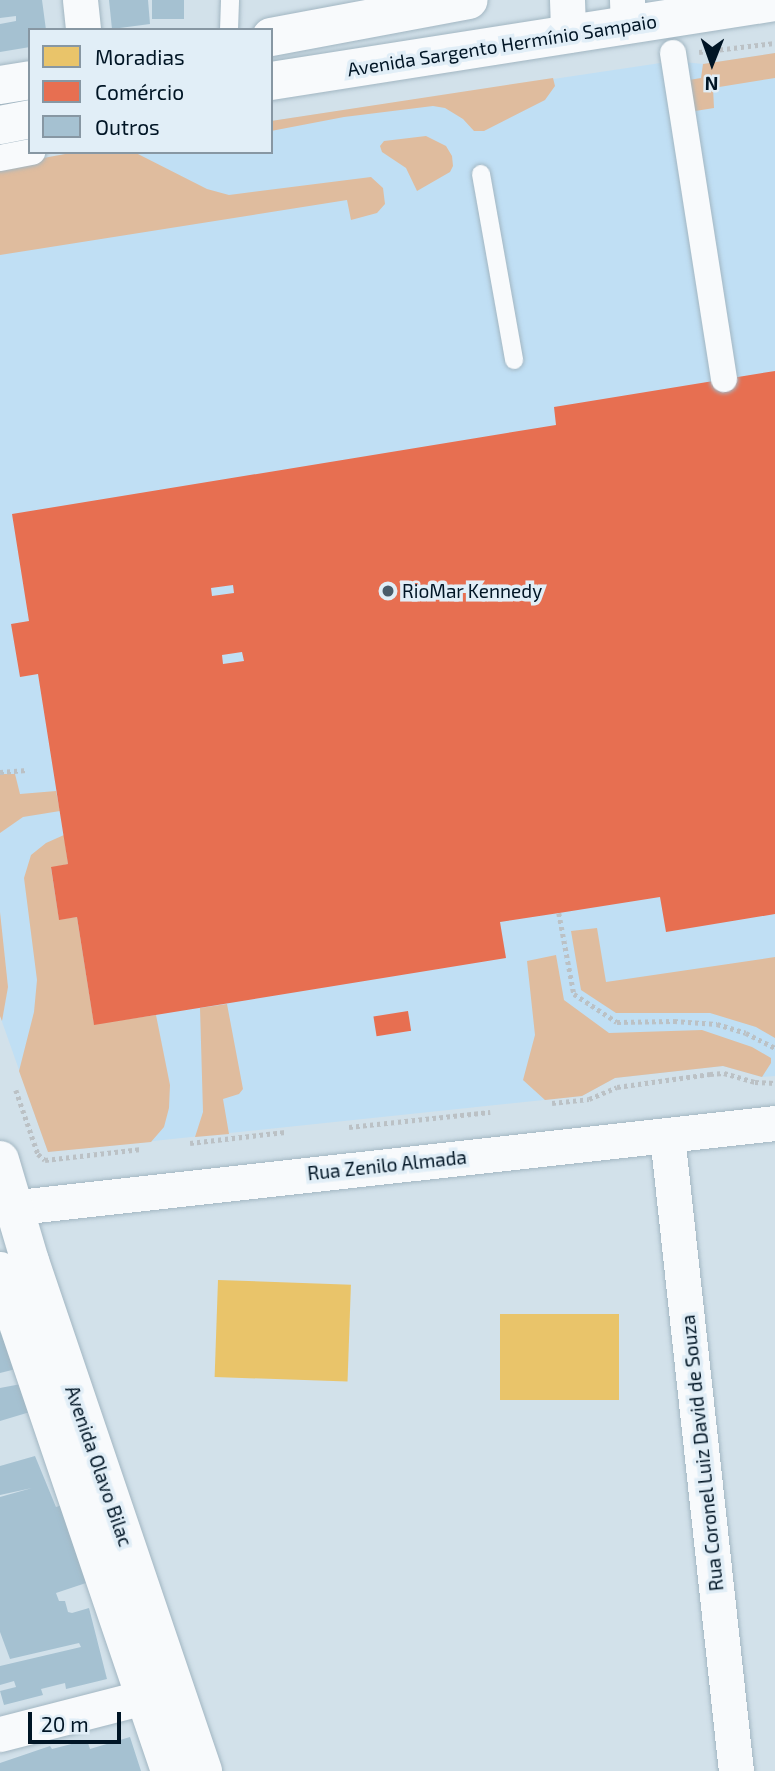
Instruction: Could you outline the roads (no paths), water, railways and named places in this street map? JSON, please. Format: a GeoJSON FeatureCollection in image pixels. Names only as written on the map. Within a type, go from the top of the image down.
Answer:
{"type":"FeatureCollection","features":[{"type":"Feature","properties":{"kind":"street"},"geometry":{"type":"LineString","coordinates":[[80,0],[83,28]]}},
{"type":"Feature","properties":{"kind":"street"},"geometry":{"type":"LineString","coordinates":[[273,37],[389,8],[470,0]]}},
{"type":"Feature","properties":{"kind":"street","name":"Avenida Sargento Hermínio Sampaio"},"geometry":{"type":"LineString","coordinates":[[273,81],[568,18],[775,2]]}},
{"type":"Feature","properties":{"kind":"street"},"geometry":{"type":"LineString","coordinates":[[673,52],[724,380]]}},
{"type":"Feature","properties":{"kind":"street"},"geometry":{"type":"LineString","coordinates":[[0,85],[28,80]]}},
{"type":"Feature","properties":{"kind":"street"},"geometry":{"type":"LineString","coordinates":[[0,125],[28,119]]}},
{"type":"Feature","properties":{"kind":"street"},"geometry":{"type":"LineString","coordinates":[[0,158],[28,153]]}},
{"type":"Feature","properties":{"kind":"street","name":"Rua Zenilo Almada"},"geometry":{"type":"LineString","coordinates":[[7,1208],[775,1123]]}},
{"type":"Feature","properties":{"kind":"street","name":"Rua Coronel Luiz David de Souza"},"geometry":{"type":"LineString","coordinates":[[667,1135],[736,1771]]}},
{"type":"Feature","properties":{"kind":"street","name":"Avenida Olavo Bilac"},"geometry":{"type":"LineString","coordinates":[[0,1160],[7,1208],[203,1771]]}},
{"type":"Feature","properties":{"kind":"street","name":"Avenida Olavo Bilac"},"geometry":{"type":"LineString","coordinates":[[0,1271],[170,1771]]}},
{"type":"Feature","properties":{"kind":"street"},"geometry":{"type":"LineString","coordinates":[[0,1734],[144,1697]]}},
{"type":"Feature","properties":{"kind":"lane"},"geometry":{"type":"LineString","coordinates":[[229,28],[230,0]]}},
{"type":"Feature","properties":{"kind":"lane"},"geometry":{"type":"LineString","coordinates":[[481,174],[514,360]]}},
{"type":"Feature","properties":{"kind":"place","name":"RioMar Kennedy"},"geometry":{"type":"Point","coordinates":[388,591]}}]}
